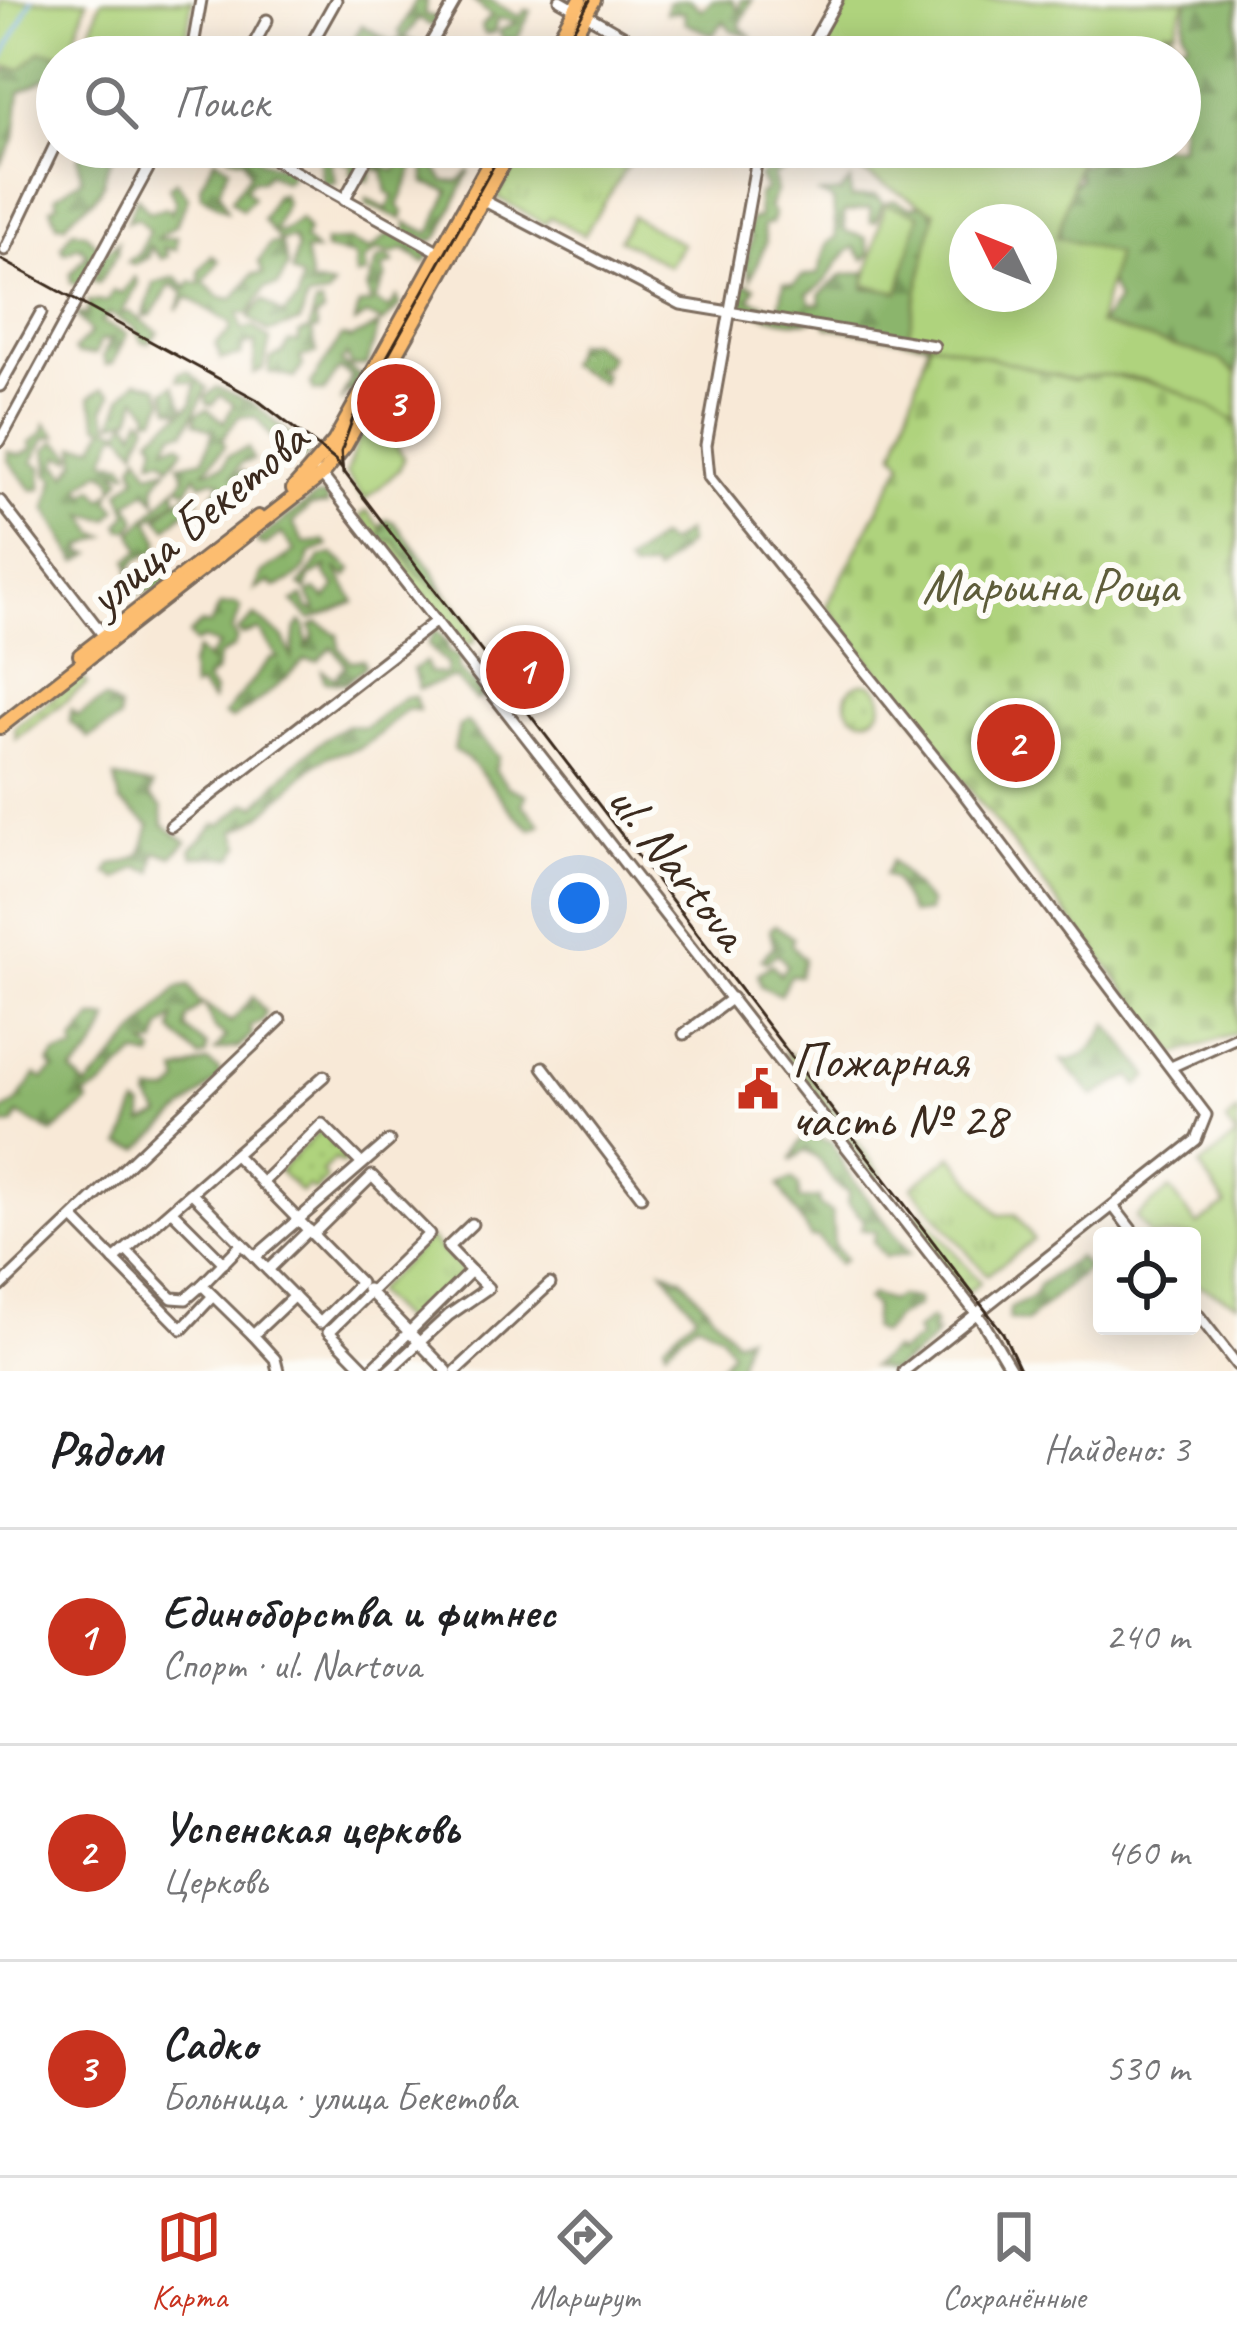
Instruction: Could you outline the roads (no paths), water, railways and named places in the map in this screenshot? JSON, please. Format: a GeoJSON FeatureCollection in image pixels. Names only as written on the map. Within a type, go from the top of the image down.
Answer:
{"type":"FeatureCollection","features":[{"type":"Feature","properties":{"kind":"main road"},"geometry":{"type":"LineString","coordinates":[[562,36],[581,8],[594,0]]}},
{"type":"Feature","properties":{"kind":"main road"},"geometry":{"type":"LineString","coordinates":[[570,36],[581,8]]}},
{"type":"Feature","properties":{"kind":"main road","name":"улица Бекетова"},"geometry":{"type":"LineString","coordinates":[[0,727],[319,472],[445,255],[489,168]]}},
{"type":"Feature","properties":{"kind":"main road","name":"улица Бекетова"},"geometry":{"type":"LineString","coordinates":[[477,197],[497,168]]}},
{"type":"Feature","properties":{"kind":"main road","name":"улица Бекетова"},"geometry":{"type":"LineString","coordinates":[[0,717],[319,472]]}},
{"type":"Feature","properties":{"kind":"street"},"geometry":{"type":"LineString","coordinates":[[195,36],[201,0]]}},
{"type":"Feature","properties":{"kind":"street"},"geometry":{"type":"LineString","coordinates":[[316,36],[337,0]]}},
{"type":"Feature","properties":{"kind":"street"},"geometry":{"type":"LineString","coordinates":[[435,36],[456,0]]}},
{"type":"Feature","properties":{"kind":"street"},"geometry":{"type":"LineString","coordinates":[[560,0],[626,36]]}},
{"type":"Feature","properties":{"kind":"street"},"geometry":{"type":"LineString","coordinates":[[817,36],[837,0]]}},
{"type":"Feature","properties":{"kind":"street"},"geometry":{"type":"LineString","coordinates":[[258,36],[267,20]]}},
{"type":"Feature","properties":{"kind":"street"},"geometry":{"type":"LineString","coordinates":[[5,250],[44,168]]}},
{"type":"Feature","properties":{"kind":"street"},"geometry":{"type":"LineString","coordinates":[[0,441],[148,168]]}},
{"type":"Feature","properties":{"kind":"street"},"geometry":{"type":"LineString","coordinates":[[288,168],[445,255]]}},
{"type":"Feature","properties":{"kind":"street"},"geometry":{"type":"LineString","coordinates":[[344,200],[362,168]]}},
{"type":"Feature","properties":{"kind":"street"},"geometry":{"type":"LineString","coordinates":[[755,168],[705,459],[715,484],[964,794],[1202,1106],[1207,1121],[1196,1140],[904,1371]]}},
{"type":"Feature","properties":{"kind":"street"},"geometry":{"type":"LineString","coordinates":[[477,197],[681,304],[934,346]]}},
{"type":"Feature","properties":{"kind":"street"},"geometry":{"type":"LineString","coordinates":[[0,386],[41,313]]}},
{"type":"Feature","properties":{"kind":"street","name":"ul. Nartova"},"geometry":{"type":"LineString","coordinates":[[319,472],[1003,1348],[1012,1371]]}},
{"type":"Feature","properties":{"kind":"street"},"geometry":{"type":"LineString","coordinates":[[0,501],[104,636]]}},
{"type":"Feature","properties":{"kind":"street"},"geometry":{"type":"LineString","coordinates":[[171,826],[436,621]]}},
{"type":"Feature","properties":{"kind":"street"},"geometry":{"type":"LineString","coordinates":[[684,1034],[732,998]]}},
{"type":"Feature","properties":{"kind":"street"},"geometry":{"type":"LineString","coordinates":[[0,1287],[280,1020]]}},
{"type":"Feature","properties":{"kind":"street"},"geometry":{"type":"LineString","coordinates":[[1171,1066],[1237,1037]]}},
{"type":"Feature","properties":{"kind":"street"},"geometry":{"type":"LineString","coordinates":[[543,1067],[641,1196]]}},
{"type":"Feature","properties":{"kind":"street"},"geometry":{"type":"LineString","coordinates":[[114,1259],[237,1157],[324,1076]]}},
{"type":"Feature","properties":{"kind":"street"},"geometry":{"type":"LineString","coordinates":[[262,1183],[322,1124],[362,1164]]}},
{"type":"Feature","properties":{"kind":"street"},"geometry":{"type":"LineString","coordinates":[[255,1257],[389,1141]]}},
{"type":"Feature","properties":{"kind":"street"},"geometry":{"type":"LineString","coordinates":[[237,1157],[452,1371],[550,1284]]}},
{"type":"Feature","properties":{"kind":"street"},"geometry":{"type":"LineString","coordinates":[[268,1270],[372,1176],[386,1190],[429,1234],[329,1332]]}},
{"type":"Feature","properties":{"kind":"street"},"geometry":{"type":"LineString","coordinates":[[193,1194],[363,1369],[471,1271]]}},
{"type":"Feature","properties":{"kind":"street"},"geometry":{"type":"LineString","coordinates":[[1113,1206],[1129,1227]]}},
{"type":"Feature","properties":{"kind":"street"},"geometry":{"type":"LineString","coordinates":[[172,1211],[224,1263]]}},
{"type":"Feature","properties":{"kind":"street"},"geometry":{"type":"LineString","coordinates":[[73,1219],[182,1329],[213,1296]]}},
{"type":"Feature","properties":{"kind":"street"},"geometry":{"type":"LineString","coordinates":[[388,1371],[488,1288],[448,1247],[472,1224]]}},
{"type":"Feature","properties":{"kind":"street"},"geometry":{"type":"LineString","coordinates":[[126,1250],[172,1298],[186,1299],[242,1244]]}},
{"type":"Feature","properties":{"kind":"street"},"geometry":{"type":"LineString","coordinates":[[320,1323],[360,1283]]}},
{"type":"Feature","properties":{"kind":"street"},"geometry":{"type":"LineString","coordinates":[[202,1286],[275,1359],[278,1371]]}},
{"type":"Feature","properties":{"kind":"street"},"geometry":{"type":"LineString","coordinates":[[253,1335],[293,1296]]}},
{"type":"Feature","properties":{"kind":"street"},"geometry":{"type":"LineString","coordinates":[[1201,1319],[1237,1365]]}},
{"type":"Feature","properties":{"kind":"waterway"},"geometry":{"type":"LineString","coordinates":[[0,63],[32,0]]}},
{"type":"Feature","properties":{"kind":"tram line"},"geometry":{"type":"LineString","coordinates":[[570,36],[590,0]]}},
{"type":"Feature","properties":{"kind":"tram line"},"geometry":{"type":"LineString","coordinates":[[343,474],[341,452],[353,418],[492,168]]}},
{"type":"Feature","properties":{"kind":"tram line"},"geometry":{"type":"LineString","coordinates":[[0,259],[256,399],[335,460],[1003,1333],[1021,1371]]}},
{"type":"Feature","properties":{"kind":"place","name":"Садко"},"geometry":{"type":"Point","coordinates":[396,403]}},
{"type":"Feature","properties":{"kind":"place","name":"Единоборства и фитнес"},"geometry":{"type":"Point","coordinates":[525,670]}},
{"type":"Feature","properties":{"kind":"place","name":"Успенская церковь"},"geometry":{"type":"Point","coordinates":[1016,743]}},
{"type":"Feature","properties":{"kind":"place","name":"Пожарная часть № 28"},"geometry":{"type":"Point","coordinates":[758,1089]}},
{"type":"Feature","properties":{"kind":"park label","name":"Марьина Роща"},"geometry":{"type":"Point","coordinates":[1050,585]}}]}
